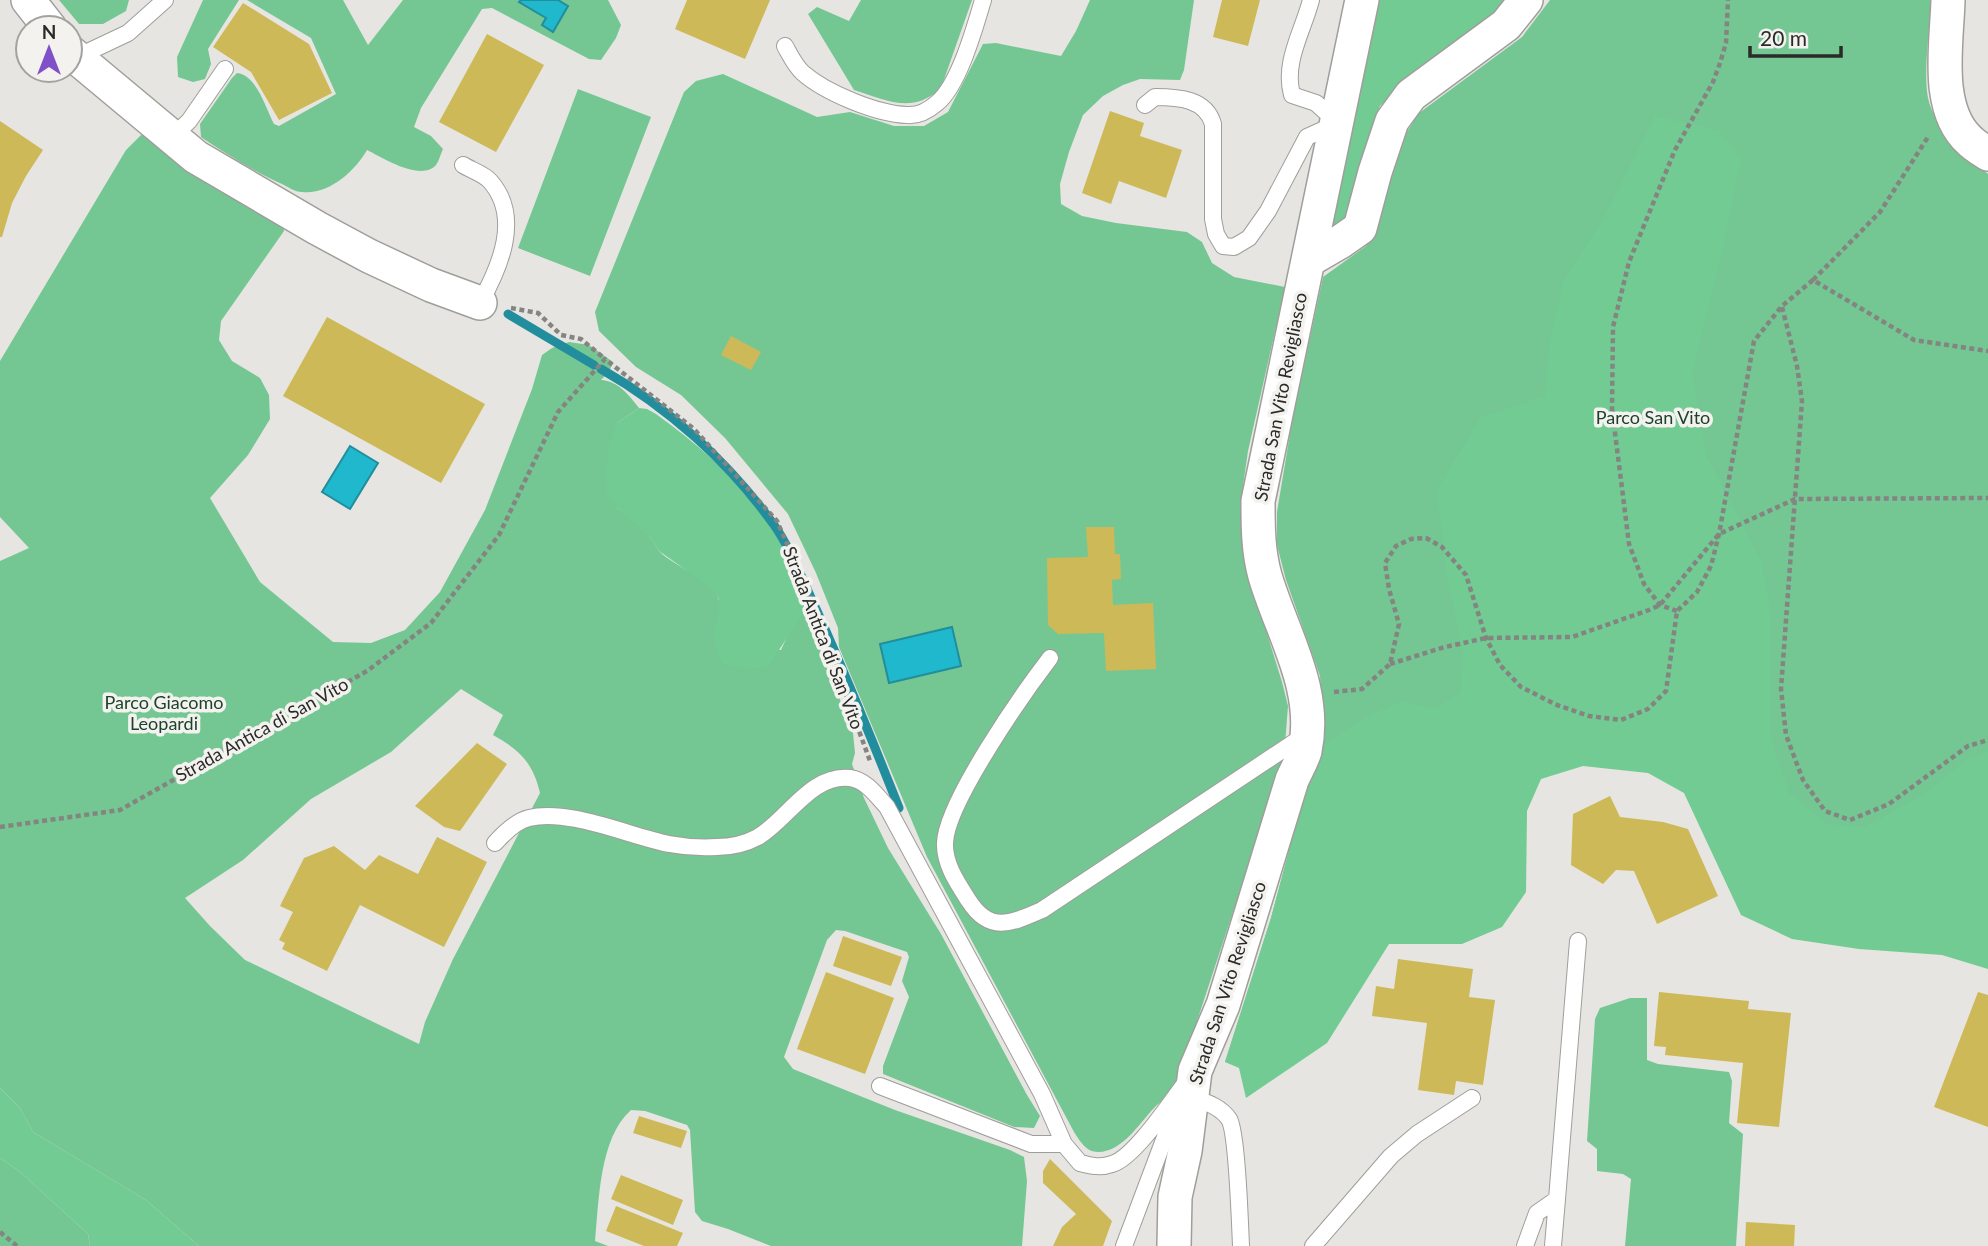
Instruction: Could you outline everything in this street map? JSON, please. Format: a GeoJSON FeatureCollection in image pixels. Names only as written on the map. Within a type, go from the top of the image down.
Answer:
{"type":"FeatureCollection","features":[{"type":"Feature","properties":{"kind":"street"},"geometry":{"type":"LineString","coordinates":[[28,0],[39,14]]}},
{"type":"Feature","properties":{"kind":"street","name":"Strada San Vito Revigliasco"},"geometry":{"type":"LineString","coordinates":[[1174,1246],[1175,1197],[1185,1151],[1193,1084],[1227,993],[1292,780],[1304,753],[1308,716],[1305,689],[1265,575],[1258,540],[1258,501],[1362,0]]}},
{"type":"Feature","properties":{"kind":"street"},"geometry":{"type":"LineString","coordinates":[[1309,260],[1360,228],[1392,121],[1411,95],[1506,25],[1526,0]]}},
{"type":"Feature","properties":{"kind":"street"},"geometry":{"type":"LineString","coordinates":[[1948,0],[1944,60],[1949,100],[1956,123],[1969,140],[1988,154]]}},
{"type":"Feature","properties":{"kind":"street"},"geometry":{"type":"LineString","coordinates":[[84,64],[196,157],[359,251],[431,285],[480,303]]}},
{"type":"Feature","properties":{"kind":"street","name":"Strada San Vito Revigliasco"},"geometry":{"type":"LineString","coordinates":[[1185,1151],[1196,1246]]}},
{"type":"Feature","properties":{"kind":"lane"},"geometry":{"type":"LineString","coordinates":[[84,51],[128,33],[165,0]]}},
{"type":"Feature","properties":{"kind":"lane"},"geometry":{"type":"LineString","coordinates":[[785,46],[800,71],[826,90],[848,100],[909,116],[938,103],[947,91],[972,34],[983,0]]}},
{"type":"Feature","properties":{"kind":"lane"},"geometry":{"type":"LineString","coordinates":[[1145,106],[1155,97],[1174,97],[1204,106],[1213,124],[1213,219],[1216,234],[1223,246],[1234,247],[1249,238],[1268,211],[1307,137],[1338,123],[1316,103],[1293,95],[1290,86],[1289,71],[1311,0]]}},
{"type":"Feature","properties":{"kind":"lane"},"geometry":{"type":"LineString","coordinates":[[171,138],[190,121],[225,69]]}},
{"type":"Feature","properties":{"kind":"lane"},"geometry":{"type":"LineString","coordinates":[[463,165],[489,180],[503,201],[507,222],[502,252],[491,283],[480,303]]}},
{"type":"Feature","properties":{"kind":"lane"},"geometry":{"type":"LineString","coordinates":[[1049,658],[961,794],[944,842],[952,872],[974,909],[986,920],[1000,924],[1017,921],[1042,910],[1307,733]]}},
{"type":"Feature","properties":{"kind":"lane"},"geometry":{"type":"LineString","coordinates":[[495,843],[505,831],[528,818],[566,817],[671,845],[732,847],[757,837],[806,795],[826,782],[850,778],[867,786],[887,807],[1042,1094],[1064,1144],[1080,1163],[1099,1167],[1116,1163],[1131,1151],[1193,1084]]}},
{"type":"Feature","properties":{"kind":"lane"},"geometry":{"type":"LineString","coordinates":[[1553,1246],[1578,941]]}},
{"type":"Feature","properties":{"kind":"lane"},"geometry":{"type":"LineString","coordinates":[[1124,1246],[1168,1129],[1193,1084]]}},
{"type":"Feature","properties":{"kind":"lane"},"geometry":{"type":"LineString","coordinates":[[1193,1084],[1230,1121],[1234,1141],[1241,1246]]}},
{"type":"Feature","properties":{"kind":"lane"},"geometry":{"type":"LineString","coordinates":[[880,1086],[1031,1144],[1064,1144]]}},
{"type":"Feature","properties":{"kind":"lane"},"geometry":{"type":"LineString","coordinates":[[1313,1246],[1391,1156],[1417,1134],[1472,1098]]}},
{"type":"Feature","properties":{"kind":"lane"},"geometry":{"type":"LineString","coordinates":[[1525,1246],[1537,1213],[1557,1199]]}},
{"type":"Feature","properties":{"kind":"path"},"geometry":{"type":"LineString","coordinates":[[1677,611],[1660,605],[1644,584],[1629,544],[1612,409],[1613,327],[1629,262],[1675,150],[1713,82],[1720,63],[1728,33],[1728,0]]}},
{"type":"Feature","properties":{"kind":"path"},"geometry":{"type":"LineString","coordinates":[[1390,664],[1399,624],[1388,589],[1385,563],[1396,546],[1411,539],[1426,538],[1441,547],[1466,575],[1486,638],[1500,665],[1521,687],[1557,705],[1589,716],[1621,720],[1648,709],[1665,691],[1677,611],[1697,592],[1711,566],[1754,341],[1782,306],[1813,280],[1880,212],[1925,144],[1936,119],[1949,100]]}},
{"type":"Feature","properties":{"kind":"path"},"geometry":{"type":"LineString","coordinates":[[1813,280],[1914,340],[1988,351]]}},
{"type":"Feature","properties":{"kind":"path"},"geometry":{"type":"LineString","coordinates":[[480,303],[538,313],[561,335],[581,340],[605,359]]}},
{"type":"Feature","properties":{"kind":"path"},"geometry":{"type":"LineString","coordinates":[[1782,306],[1797,366],[1802,401],[1781,689],[1786,735],[1804,780],[1825,811],[1850,820],[1889,804],[1968,746],[1988,740]]}},
{"type":"Feature","properties":{"kind":"path","name":"Strada Antica di San Vito"},"geometry":{"type":"LineString","coordinates":[[0,827],[120,810],[367,671],[431,622],[499,535],[558,412],[605,359],[694,429],[777,522],[809,594],[887,807]]}},
{"type":"Feature","properties":{"kind":"path"},"geometry":{"type":"LineString","coordinates":[[1334,692],[1362,689],[1390,664],[1446,647],[1486,638],[1572,637],[1660,605],[1719,534],[1795,499],[1988,498]]}},
{"type":"Feature","properties":{"kind":"path"},"geometry":{"type":"LineString","coordinates":[[0,1232],[17,1246]]}},
{"type":"Feature","properties":{"kind":"green space"},"geometry":{"type":"Polygon","coordinates":[[[59,0],[129,0],[126,11],[103,24],[84,24],[84,14],[71,14],[59,0]]]}},
{"type":"Feature","properties":{"kind":"green space"},"geometry":{"type":"Polygon","coordinates":[[[203,0],[239,0],[208,49],[211,64],[205,79],[193,82],[178,77],[177,57],[203,0]]]}},
{"type":"Feature","properties":{"kind":"green space"},"geometry":{"type":"Polygon","coordinates":[[[247,0],[343,0],[368,45],[403,0],[608,0],[621,25],[616,38],[601,60],[589,59],[492,8],[482,9],[421,108],[414,127],[431,136],[443,149],[436,165],[429,170],[412,170],[367,150],[356,166],[331,186],[302,192],[261,174],[201,137],[200,124],[237,73],[244,75],[255,86],[274,124],[279,126],[336,94],[311,38],[247,0]]]}},
{"type":"Feature","properties":{"kind":"green space"},"geometry":{"type":"Polygon","coordinates":[[[861,0],[972,0],[941,88],[920,101],[909,103],[888,101],[854,90],[808,14],[817,7],[849,21],[861,0]]]}},
{"type":"Feature","properties":{"kind":"green space"},"geometry":{"type":"Polygon","coordinates":[[[1090,0],[1194,0],[1184,70],[1180,80],[1140,79],[1123,85],[1103,96],[1083,115],[1060,184],[1061,204],[1082,216],[1187,232],[1202,242],[1212,263],[1234,277],[1285,287],[1248,451],[1241,500],[1247,569],[1288,706],[1284,757],[1174,1091],[1157,1105],[1124,1141],[1107,1151],[1098,1152],[1087,1148],[1074,1132],[927,857],[839,647],[838,628],[816,573],[788,514],[725,438],[681,395],[636,367],[599,331],[595,312],[684,92],[696,81],[723,74],[817,117],[850,112],[894,126],[924,126],[948,112],[983,44],[996,43],[1061,56],[1090,0]]]}},
{"type":"Feature","properties":{"kind":"green space"},"geometry":{"type":"Polygon","coordinates":[[[1377,0],[1508,0],[1495,14],[1408,80],[1380,106],[1368,140],[1352,217],[1339,232],[1332,226],[1377,0]]]}},
{"type":"Feature","properties":{"kind":"green space","name":"Parco San Vito"},"geometry":{"type":"Polygon","coordinates":[[[1550,0],[1931,0],[1926,76],[1928,98],[1944,131],[1988,174],[1988,935],[1617,753],[1562,754],[1225,1062],[1271,918],[1305,791],[1324,745],[1320,676],[1286,580],[1277,545],[1277,512],[1292,422],[1323,277],[1366,246],[1377,229],[1389,174],[1403,138],[1419,113],[1522,37],[1550,0]]]}},
{"type":"Feature","properties":{"kind":"green space"},"geometry":{"type":"Polygon","coordinates":[[[578,89],[651,117],[590,276],[518,248],[578,89]]]}},
{"type":"Feature","properties":{"kind":"green space"},"geometry":{"type":"Polygon","coordinates":[[[1655,116],[1718,130],[1741,158],[1724,244],[1692,374],[1707,457],[1762,563],[1771,614],[1771,739],[1790,794],[1828,824],[1865,827],[1921,796],[1965,761],[1988,751],[1988,969],[1942,955],[1859,949],[1792,939],[1741,915],[1684,793],[1648,773],[1583,766],[1541,779],[1527,811],[1526,892],[1502,927],[1462,944],[1389,944],[1327,1043],[1246,1098],[1239,1068],[1225,1062],[1271,918],[1305,791],[1324,745],[1365,718],[1401,701],[1435,709],[1460,693],[1463,650],[1447,579],[1437,489],[1481,417],[1545,396],[1549,347],[1563,282],[1605,216],[1655,116]]]}},
{"type":"Feature","properties":{"kind":"green space","name":"Parco Giacomo Leopardi"},"geometry":{"type":"Polygon","coordinates":[[[141,135],[154,137],[282,218],[284,231],[221,321],[219,340],[232,361],[260,378],[269,395],[270,419],[248,455],[210,498],[260,582],[333,642],[371,643],[405,630],[440,592],[485,510],[532,389],[542,355],[569,342],[589,345],[613,362],[609,372],[601,380],[618,386],[639,408],[617,423],[617,508],[643,529],[666,557],[701,579],[715,592],[720,610],[714,643],[781,650],[790,630],[805,610],[853,733],[855,753],[852,764],[864,798],[888,848],[941,934],[1040,1116],[1034,1128],[1014,1127],[883,1074],[883,1066],[909,997],[902,981],[909,957],[907,952],[845,931],[836,930],[827,940],[784,1057],[793,1069],[1024,1157],[1027,1181],[1022,1246],[771,1246],[702,1221],[695,1212],[690,1130],[687,1125],[645,1111],[631,1110],[612,1137],[603,1171],[595,1241],[608,1246],[199,1246],[146,1200],[33,1132],[20,1108],[0,1088],[0,561],[29,548],[0,517],[0,361],[126,150],[141,135]],[[461,689],[391,752],[311,799],[243,860],[185,898],[245,960],[419,1044],[425,1022],[453,959],[540,793],[534,773],[524,758],[493,735],[503,715],[461,689]]]}},
{"type":"Feature","properties":{"kind":"green space"},"geometry":{"type":"Polygon","coordinates":[[[639,408],[656,414],[706,453],[729,475],[750,498],[784,550],[797,579],[805,610],[768,667],[749,669],[722,664],[714,643],[719,599],[710,587],[659,551],[650,537],[617,508],[607,494],[609,444],[617,423],[639,408]]]}},
{"type":"Feature","properties":{"kind":"green space"},"geometry":{"type":"Polygon","coordinates":[[[1630,998],[1647,998],[1647,1060],[1658,1064],[1729,1072],[1732,1081],[1729,1123],[1743,1134],[1736,1246],[1625,1246],[1631,1179],[1623,1174],[1597,1171],[1597,1149],[1587,1141],[1595,1019],[1600,1008],[1630,998]]]}},
{"type":"Feature","properties":{"kind":"green space"},"geometry":{"type":"Polygon","coordinates":[[[0,1088],[20,1108],[33,1132],[146,1200],[199,1246],[90,1246],[88,1234],[19,1171],[0,1158],[0,1088]]]}},
{"type":"Feature","properties":{"kind":"green space"},"geometry":{"type":"Polygon","coordinates":[[[0,1158],[19,1171],[88,1234],[90,1246],[0,1246],[0,1158]]]}},
{"type":"Feature","properties":{"kind":"water"},"geometry":{"type":"Polygon","coordinates":[[[558,0],[568,6],[553,32],[542,25],[546,18],[519,2],[558,0]]]}},
{"type":"Feature","properties":{"kind":"water"},"geometry":{"type":"Polygon","coordinates":[[[350,446],[378,463],[350,509],[322,492],[350,446]]]}},
{"type":"Feature","properties":{"kind":"water"},"geometry":{"type":"Polygon","coordinates":[[[952,627],[961,666],[889,683],[880,644],[952,627]]]}},
{"type":"Feature","properties":{"kind":"building"},"geometry":{"type":"Polygon","coordinates":[[[687,0],[770,0],[745,59],[675,29],[687,0]]]}},
{"type":"Feature","properties":{"kind":"building"},"geometry":{"type":"Polygon","coordinates":[[[1222,0],[1260,0],[1248,46],[1213,37],[1222,0]]]}},
{"type":"Feature","properties":{"kind":"building"},"geometry":{"type":"Polygon","coordinates":[[[243,3],[309,44],[332,93],[279,120],[251,72],[213,47],[243,3]]]}},
{"type":"Feature","properties":{"kind":"building"},"geometry":{"type":"Polygon","coordinates":[[[487,34],[544,65],[496,152],[439,122],[487,34]]]}},
{"type":"Feature","properties":{"kind":"building"},"geometry":{"type":"Polygon","coordinates":[[[1110,111],[1144,123],[1140,136],[1182,150],[1166,198],[1119,181],[1111,204],[1082,193],[1110,111]]]}},
{"type":"Feature","properties":{"kind":"building"},"geometry":{"type":"Polygon","coordinates":[[[0,121],[43,150],[12,203],[2,237],[0,237],[0,121]]]}},
{"type":"Feature","properties":{"kind":"building"},"geometry":{"type":"Polygon","coordinates":[[[327,317],[485,404],[441,483],[283,396],[327,317]]]}},
{"type":"Feature","properties":{"kind":"building"},"geometry":{"type":"Polygon","coordinates":[[[731,336],[761,352],[751,370],[721,355],[731,336]]]}},
{"type":"Feature","properties":{"kind":"building"},"geometry":{"type":"Polygon","coordinates":[[[1086,527],[1114,527],[1115,554],[1120,554],[1121,579],[1112,580],[1113,605],[1153,603],[1156,669],[1106,671],[1104,633],[1058,634],[1048,625],[1047,558],[1088,557],[1086,527]]]}},
{"type":"Feature","properties":{"kind":"building"},"geometry":{"type":"Polygon","coordinates":[[[477,743],[507,764],[460,831],[444,827],[415,806],[477,743]]]}},
{"type":"Feature","properties":{"kind":"building"},"geometry":{"type":"Polygon","coordinates":[[[1610,796],[1620,817],[1663,822],[1688,829],[1718,896],[1657,924],[1634,871],[1616,870],[1603,884],[1571,865],[1573,814],[1610,796]]]}},
{"type":"Feature","properties":{"kind":"building"},"geometry":{"type":"Polygon","coordinates":[[[437,837],[487,862],[444,947],[360,905],[327,971],[282,949],[285,943],[279,940],[293,912],[280,906],[304,858],[334,846],[365,870],[379,855],[418,874],[437,837]]]}},
{"type":"Feature","properties":{"kind":"building"},"geometry":{"type":"Polygon","coordinates":[[[843,936],[902,957],[891,986],[833,966],[843,936]]]}},
{"type":"Feature","properties":{"kind":"building"},"geometry":{"type":"Polygon","coordinates":[[[1398,959],[1473,969],[1469,997],[1495,1000],[1483,1085],[1456,1081],[1454,1095],[1418,1090],[1427,1023],[1372,1016],[1376,986],[1394,989],[1398,959]]]}},
{"type":"Feature","properties":{"kind":"building"},"geometry":{"type":"Polygon","coordinates":[[[826,972],[894,998],[865,1074],[797,1049],[826,972]]]}},
{"type":"Feature","properties":{"kind":"building"},"geometry":{"type":"Polygon","coordinates":[[[1659,992],[1749,1001],[1748,1009],[1791,1013],[1779,1127],[1737,1123],[1743,1063],[1665,1055],[1666,1047],[1654,1046],[1659,992]]]}},
{"type":"Feature","properties":{"kind":"building"},"geometry":{"type":"Polygon","coordinates":[[[1978,992],[1988,995],[1988,1127],[1934,1107],[1978,992]]]}},
{"type":"Feature","properties":{"kind":"building"},"geometry":{"type":"Polygon","coordinates":[[[639,1116],[687,1131],[681,1148],[633,1133],[639,1116]]]}},
{"type":"Feature","properties":{"kind":"building"},"geometry":{"type":"Polygon","coordinates":[[[1050,1159],[1112,1221],[1103,1246],[1053,1246],[1062,1227],[1076,1214],[1043,1183],[1043,1171],[1050,1159]]]}},
{"type":"Feature","properties":{"kind":"building"},"geometry":{"type":"Polygon","coordinates":[[[621,1175],[683,1200],[673,1225],[611,1199],[621,1175]]]}},
{"type":"Feature","properties":{"kind":"building"},"geometry":{"type":"Polygon","coordinates":[[[616,1206],[683,1233],[677,1246],[644,1246],[606,1231],[616,1206]]]}},
{"type":"Feature","properties":{"kind":"building"},"geometry":{"type":"Polygon","coordinates":[[[1746,1222],[1795,1225],[1794,1246],[1745,1246],[1746,1222]]]}},
{"type":"Feature","properties":{"kind":"waterway"},"geometry":{"type":"LineString","coordinates":[[508,314],[594,365]]}},
{"type":"Feature","properties":{"kind":"waterway"},"geometry":{"type":"LineString","coordinates":[[601,369],[650,401],[696,438],[738,480],[774,525],[817,611],[899,808]]}}]}
